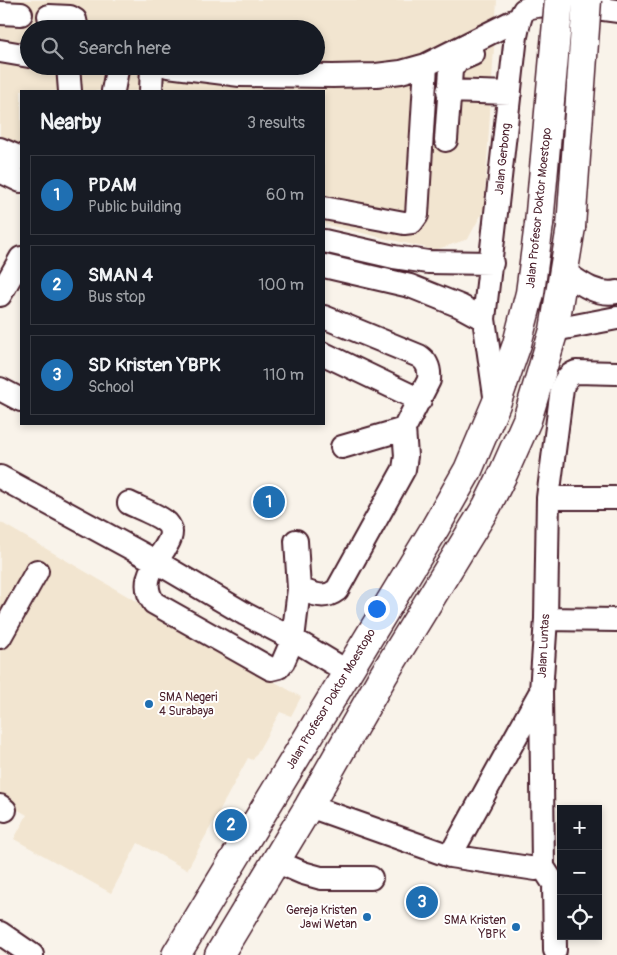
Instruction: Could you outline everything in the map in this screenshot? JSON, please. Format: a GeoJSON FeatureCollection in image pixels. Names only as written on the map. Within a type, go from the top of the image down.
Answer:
{"type":"FeatureCollection","features":[{"type":"Feature","properties":{"kind":"main road","name":"Jalan Profesor Doktor Moestopo"},"geometry":{"type":"LineString","coordinates":[[176,955],[456,492],[496,404],[517,344],[530,293],[540,224],[559,0]]}},
{"type":"Feature","properties":{"kind":"main road"},"geometry":{"type":"LineString","coordinates":[[219,955],[309,806],[383,676],[487,506],[526,420],[554,330],[571,227],[587,0]]}},
{"type":"Feature","properties":{"kind":"street"},"geometry":{"type":"LineString","coordinates":[[446,140],[451,70],[457,62],[518,27],[523,11],[529,5],[542,3],[566,4],[617,11]]}},
{"type":"Feature","properties":{"kind":"street"},"geometry":{"type":"LineString","coordinates":[[49,16],[70,17],[75,20]]}},
{"type":"Feature","properties":{"kind":"street"},"geometry":{"type":"LineString","coordinates":[[240,75],[332,76],[376,75],[401,72],[426,65],[518,27]]}},
{"type":"Feature","properties":{"kind":"street","name":"Jalan Gerbong"},"geometry":{"type":"LineString","coordinates":[[496,404],[484,319],[518,27]]}},
{"type":"Feature","properties":{"kind":"street"},"geometry":{"type":"LineString","coordinates":[[0,51],[20,54]]}},
{"type":"Feature","properties":{"kind":"street"},"geometry":{"type":"LineString","coordinates":[[325,208],[404,223],[412,222],[417,215],[426,65]]}},
{"type":"Feature","properties":{"kind":"street"},"geometry":{"type":"LineString","coordinates":[[67,75],[70,90]]}},
{"type":"Feature","properties":{"kind":"street"},"geometry":{"type":"LineString","coordinates":[[112,90],[115,75]]}},
{"type":"Feature","properties":{"kind":"street"},"geometry":{"type":"LineString","coordinates":[[150,90],[151,75]]}},
{"type":"Feature","properties":{"kind":"street"},"geometry":{"type":"LineString","coordinates":[[448,91],[510,93]]}},
{"type":"Feature","properties":{"kind":"street"},"geometry":{"type":"LineString","coordinates":[[0,148],[20,158]]}},
{"type":"Feature","properties":{"kind":"street"},"geometry":{"type":"LineString","coordinates":[[0,172],[20,181]]}},
{"type":"Feature","properties":{"kind":"street"},"geometry":{"type":"LineString","coordinates":[[325,241],[394,257],[428,262],[492,263]]}},
{"type":"Feature","properties":{"kind":"street"},"geometry":{"type":"LineString","coordinates":[[0,295],[20,260]]}},
{"type":"Feature","properties":{"kind":"street"},"geometry":{"type":"LineString","coordinates":[[325,266],[410,286],[460,306],[484,319]]}},
{"type":"Feature","properties":{"kind":"street"},"geometry":{"type":"LineString","coordinates":[[563,271],[593,290],[608,294],[617,292]]}},
{"type":"Feature","properties":{"kind":"street"},"geometry":{"type":"LineString","coordinates":[[299,589],[324,596],[328,596],[337,590],[404,469],[406,456],[404,429],[420,400],[430,376],[428,366],[422,358],[325,317]]}},
{"type":"Feature","properties":{"kind":"street"},"geometry":{"type":"LineString","coordinates":[[554,330],[617,318]]}},
{"type":"Feature","properties":{"kind":"street"},"geometry":{"type":"LineString","coordinates":[[325,354],[420,400]]}},
{"type":"Feature","properties":{"kind":"street","name":"Jalan Luntas"},"geometry":{"type":"LineString","coordinates":[[450,856],[541,691],[546,619],[548,498],[562,388],[565,380],[576,372],[617,373]]}},
{"type":"Feature","properties":{"kind":"street"},"geometry":{"type":"LineString","coordinates":[[0,389],[20,399]]}},
{"type":"Feature","properties":{"kind":"street"},"geometry":{"type":"LineString","coordinates":[[342,448],[404,429]]}},
{"type":"Feature","properties":{"kind":"street"},"geometry":{"type":"LineString","coordinates":[[0,477],[155,561],[348,672]]}},
{"type":"Feature","properties":{"kind":"street"},"geometry":{"type":"LineString","coordinates":[[548,498],[617,498]]}},
{"type":"Feature","properties":{"kind":"street"},"geometry":{"type":"LineString","coordinates":[[129,503],[166,522],[170,528],[171,533],[168,544],[155,561],[147,580],[149,596],[154,603],[272,669],[279,667],[283,662],[292,639],[299,589],[296,541]]}},
{"type":"Feature","properties":{"kind":"street"},"geometry":{"type":"LineString","coordinates":[[0,638],[37,571]]}},
{"type":"Feature","properties":{"kind":"street"},"geometry":{"type":"LineString","coordinates":[[228,645],[245,614]]}},
{"type":"Feature","properties":{"kind":"street"},"geometry":{"type":"LineString","coordinates":[[546,619],[617,620]]}},
{"type":"Feature","properties":{"kind":"street"},"geometry":{"type":"LineString","coordinates":[[541,691],[543,867],[554,884],[554,950]]}},
{"type":"Feature","properties":{"kind":"street"},"geometry":{"type":"LineString","coordinates":[[309,806],[450,856],[536,869],[543,867]]}},
{"type":"Feature","properties":{"kind":"street"},"geometry":{"type":"LineString","coordinates":[[275,861],[303,873],[321,878],[371,878]]}},
{"type":"Feature","properties":{"kind":"street"},"geometry":{"type":"LineString","coordinates":[[0,933],[32,955]]}},
{"type":"Feature","properties":{"kind":"shaded area"},"geometry":{"type":"Polygon","coordinates":[[[0,0],[497,0],[484,209],[468,239],[435,250],[325,224],[325,90],[20,90],[20,148],[0,138],[0,0]]]}},
{"type":"Feature","properties":{"kind":"shaded area","name":"SMA Negeri 4 Surabaya"},"geometry":{"type":"Polygon","coordinates":[[[0,522],[301,697],[291,716],[280,712],[253,760],[248,758],[187,870],[138,843],[111,893],[14,839],[27,815],[0,799],[0,522]]]}},
{"type":"Feature","properties":{"kind":"place","name":"PDAM"},"geometry":{"type":"Point","coordinates":[269,502]}},
{"type":"Feature","properties":{"kind":"place","name":"SMA Negeri 4 Surabaya"},"geometry":{"type":"Point","coordinates":[149,704]}},
{"type":"Feature","properties":{"kind":"place","name":"SMAN 4"},"geometry":{"type":"Point","coordinates":[231,825]}},
{"type":"Feature","properties":{"kind":"place","name":"SD Kristen YBPK"},"geometry":{"type":"Point","coordinates":[422,902]}},
{"type":"Feature","properties":{"kind":"place","name":"Gereja Kristen Jawi Wetan"},"geometry":{"type":"Point","coordinates":[367,917]}},
{"type":"Feature","properties":{"kind":"place","name":"SMA Kristen YBPK"},"geometry":{"type":"Point","coordinates":[516,927]}}]}
